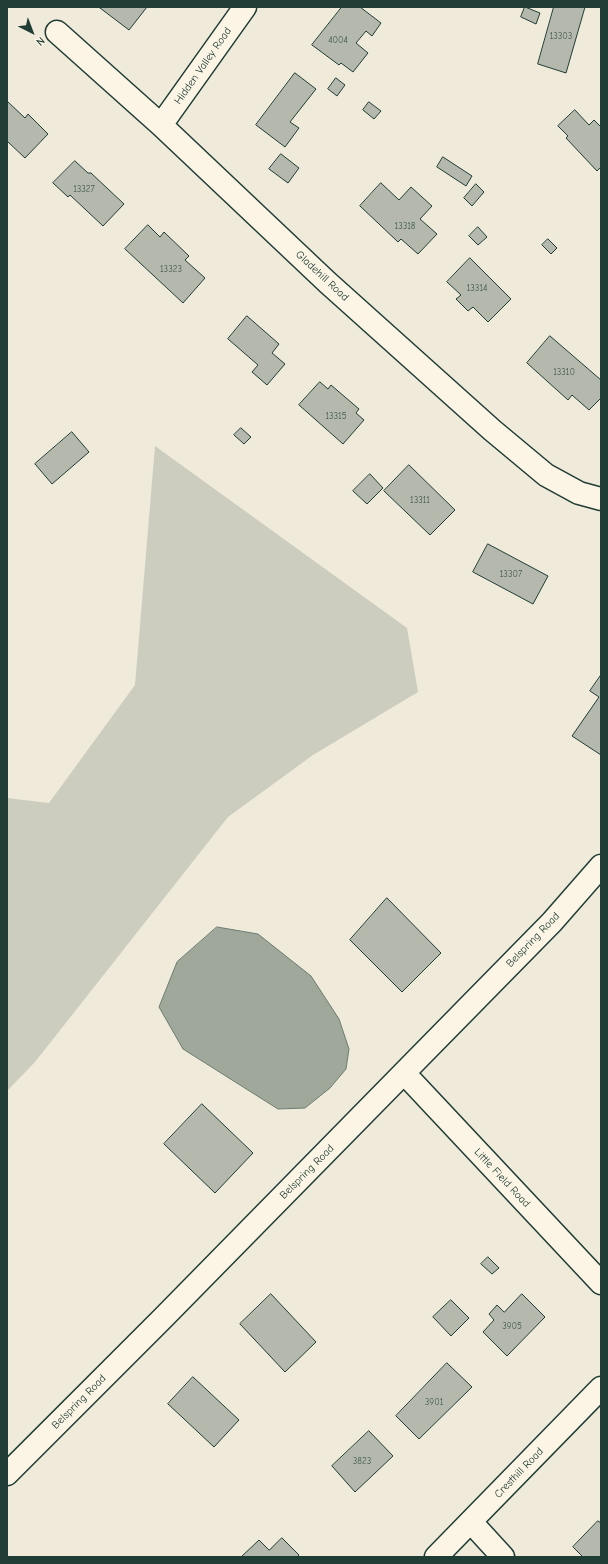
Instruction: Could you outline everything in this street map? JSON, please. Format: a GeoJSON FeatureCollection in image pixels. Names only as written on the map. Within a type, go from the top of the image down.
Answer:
{"type":"FeatureCollection","features":[{"type":"Feature","properties":{"kind":"street","name":"Hidden Valley Road"},"geometry":{"type":"LineString","coordinates":[[161,125],[245,7]]}},
{"type":"Feature","properties":{"kind":"street","name":"Gladehill Road"},"geometry":{"type":"LineString","coordinates":[[57,32],[161,125],[327,282],[492,430],[546,475],[579,493],[601,499]]}},
{"type":"Feature","properties":{"kind":"street","name":"Belspring Road"},"geometry":{"type":"LineString","coordinates":[[7,1474],[163,1318],[552,922],[601,866]]}},
{"type":"Feature","properties":{"kind":"street","name":"Little Field Road"},"geometry":{"type":"LineString","coordinates":[[404,1073],[601,1283]]}},
{"type":"Feature","properties":{"kind":"street","name":"Cresthill Road"},"geometry":{"type":"LineString","coordinates":[[436,1557],[601,1388]]}},
{"type":"Feature","properties":{"kind":"street"},"geometry":{"type":"LineString","coordinates":[[471,1522],[503,1557]]}},
{"type":"Feature","properties":{"kind":"shaded area"},"geometry":{"type":"Polygon","coordinates":[[[155,446],[407,628],[418,692],[313,755],[228,817],[35,1062],[7,1091],[7,798],[49,803],[135,685],[155,446]]]}},
{"type":"Feature","properties":{"kind":"shaded area"},"geometry":{"type":"Polygon","coordinates":[[[217,927],[258,934],[311,976],[339,1019],[349,1049],[346,1069],[330,1088],[305,1108],[278,1109],[183,1049],[159,1007],[177,962],[217,927]]]}},
{"type":"Feature","properties":{"kind":"building"},"geometry":{"type":"Polygon","coordinates":[[[147,7],[129,30],[100,8],[147,7]]]}},
{"type":"Feature","properties":{"kind":"building"},"geometry":{"type":"Polygon","coordinates":[[[342,7],[360,7],[381,23],[372,36],[366,31],[356,43],[368,53],[353,72],[341,63],[339,65],[312,45],[342,7]]]}},
{"type":"Feature","properties":{"kind":"building"},"geometry":{"type":"Polygon","coordinates":[[[525,7],[540,13],[536,24],[521,17],[525,7]]]}},
{"type":"Feature","properties":{"kind":"building"},"geometry":{"type":"Polygon","coordinates":[[[554,7],[585,7],[566,73],[538,64],[554,7]]]}},
{"type":"Feature","properties":{"kind":"building"},"geometry":{"type":"Polygon","coordinates":[[[295,73],[316,89],[290,122],[299,128],[285,147],[256,125],[295,73]]]}},
{"type":"Feature","properties":{"kind":"building"},"geometry":{"type":"Polygon","coordinates":[[[336,78],[345,85],[337,96],[328,89],[336,78]]]}},
{"type":"Feature","properties":{"kind":"building"},"geometry":{"type":"Polygon","coordinates":[[[7,101],[25,118],[28,114],[48,134],[25,158],[7,141],[7,101]]]}},
{"type":"Feature","properties":{"kind":"building"},"geometry":{"type":"Polygon","coordinates":[[[369,102],[381,111],[374,119],[363,110],[369,102]]]}},
{"type":"Feature","properties":{"kind":"building"},"geometry":{"type":"Polygon","coordinates":[[[575,110],[589,125],[594,120],[601,127],[601,167],[597,171],[566,138],[568,136],[558,126],[575,110]]]}},
{"type":"Feature","properties":{"kind":"building"},"geometry":{"type":"Polygon","coordinates":[[[281,154],[299,168],[288,183],[269,169],[281,154]]]}},
{"type":"Feature","properties":{"kind":"building"},"geometry":{"type":"Polygon","coordinates":[[[443,157],[472,176],[466,186],[437,167],[443,157]]]}},
{"type":"Feature","properties":{"kind":"building"},"geometry":{"type":"Polygon","coordinates":[[[75,161],[88,173],[91,173],[124,204],[103,226],[70,195],[68,197],[53,183],[75,161]]]}},
{"type":"Feature","properties":{"kind":"building"},"geometry":{"type":"Polygon","coordinates":[[[381,183],[399,200],[411,187],[432,206],[420,219],[437,234],[418,254],[401,239],[398,242],[360,206],[381,183]]]}},
{"type":"Feature","properties":{"kind":"building"},"geometry":{"type":"Polygon","coordinates":[[[476,184],[484,192],[472,206],[464,198],[476,184]]]}},
{"type":"Feature","properties":{"kind":"building"},"geometry":{"type":"Polygon","coordinates":[[[148,225],[160,237],[164,232],[189,256],[185,260],[205,278],[183,303],[125,249],[148,225]]]}},
{"type":"Feature","properties":{"kind":"building"},"geometry":{"type":"Polygon","coordinates":[[[478,227],[487,237],[478,245],[469,236],[478,227]]]}},
{"type":"Feature","properties":{"kind":"building"},"geometry":{"type":"Polygon","coordinates":[[[548,239],[557,248],[551,254],[542,245],[548,239]]]}},
{"type":"Feature","properties":{"kind":"building"},"geometry":{"type":"Polygon","coordinates":[[[470,258],[511,299],[488,322],[473,307],[468,311],[456,299],[461,295],[447,282],[470,258]]]}},
{"type":"Feature","properties":{"kind":"building"},"geometry":{"type":"Polygon","coordinates":[[[247,316],[279,344],[272,353],[285,364],[267,385],[252,372],[258,365],[228,339],[247,316]]]}},
{"type":"Feature","properties":{"kind":"building"},"geometry":{"type":"Polygon","coordinates":[[[550,336],[601,380],[601,398],[589,410],[572,395],[568,400],[527,363],[550,336]]]}},
{"type":"Feature","properties":{"kind":"building"},"geometry":{"type":"Polygon","coordinates":[[[320,382],[328,389],[331,385],[359,409],[356,413],[364,420],[343,444],[299,405],[320,382]]]}},
{"type":"Feature","properties":{"kind":"building"},"geometry":{"type":"Polygon","coordinates":[[[241,428],[251,437],[244,444],[234,435],[241,428]]]}},
{"type":"Feature","properties":{"kind":"building"},"geometry":{"type":"Polygon","coordinates":[[[72,432],[89,452],[52,484],[35,464],[72,432]]]}},
{"type":"Feature","properties":{"kind":"building"},"geometry":{"type":"Polygon","coordinates":[[[409,465],[455,510],[430,535],[384,491],[409,465]]]}},
{"type":"Feature","properties":{"kind":"building"},"geometry":{"type":"Polygon","coordinates":[[[370,474],[383,488],[367,504],[353,491],[370,474]]]}},
{"type":"Feature","properties":{"kind":"building"},"geometry":{"type":"Polygon","coordinates":[[[488,544],[548,576],[533,604],[473,572],[488,544]]]}},
{"type":"Feature","properties":{"kind":"building"},"geometry":{"type":"Polygon","coordinates":[[[601,675],[601,755],[572,736],[599,697],[590,691],[601,675]]]}},
{"type":"Feature","properties":{"kind":"building"},"geometry":{"type":"Polygon","coordinates":[[[387,898],[441,953],[402,992],[350,940],[387,898]]]}},
{"type":"Feature","properties":{"kind":"building"},"geometry":{"type":"Polygon","coordinates":[[[202,1104],[253,1153],[215,1193],[164,1144],[202,1104]]]}},
{"type":"Feature","properties":{"kind":"building"},"geometry":{"type":"Polygon","coordinates":[[[488,1257],[499,1268],[492,1274],[481,1264],[488,1257]]]}},
{"type":"Feature","properties":{"kind":"building"},"geometry":{"type":"Polygon","coordinates":[[[271,1294],[316,1342],[285,1372],[240,1324],[271,1294]]]}},
{"type":"Feature","properties":{"kind":"building"},"geometry":{"type":"Polygon","coordinates":[[[522,1294],[545,1317],[507,1356],[483,1332],[494,1320],[489,1314],[497,1305],[504,1312],[522,1294]]]}},
{"type":"Feature","properties":{"kind":"building"},"geometry":{"type":"Polygon","coordinates":[[[451,1300],[469,1318],[451,1336],[433,1317],[451,1300]]]}},
{"type":"Feature","properties":{"kind":"building"},"geometry":{"type":"Polygon","coordinates":[[[447,1363],[472,1387],[419,1439],[396,1416],[447,1363]]]}},
{"type":"Feature","properties":{"kind":"building"},"geometry":{"type":"Polygon","coordinates":[[[193,1377],[239,1420],[214,1447],[168,1404],[193,1377]]]}},
{"type":"Feature","properties":{"kind":"building"},"geometry":{"type":"Polygon","coordinates":[[[369,1431],[393,1456],[355,1492],[332,1466],[369,1431]]]}},
{"type":"Feature","properties":{"kind":"building"},"geometry":{"type":"Polygon","coordinates":[[[598,1521],[601,1523],[601,1557],[583,1557],[573,1547],[598,1521]]]}},
{"type":"Feature","properties":{"kind":"building"},"geometry":{"type":"Polygon","coordinates":[[[282,1538],[299,1555],[297,1557],[241,1557],[259,1540],[269,1550],[282,1538]]]}}]}
